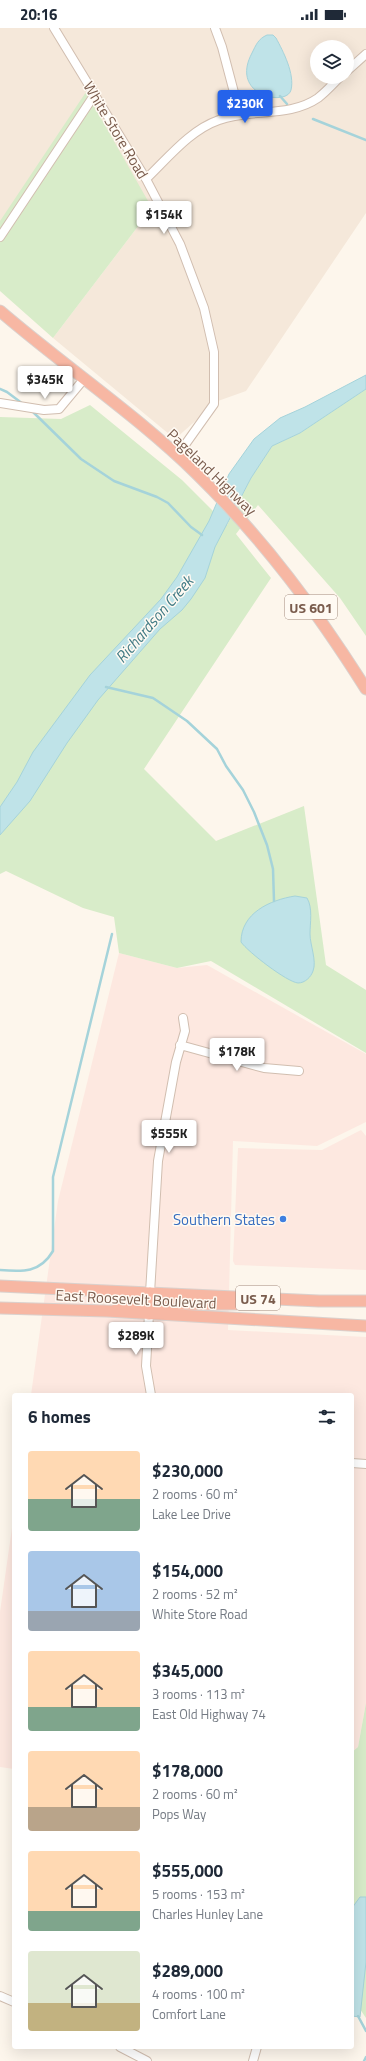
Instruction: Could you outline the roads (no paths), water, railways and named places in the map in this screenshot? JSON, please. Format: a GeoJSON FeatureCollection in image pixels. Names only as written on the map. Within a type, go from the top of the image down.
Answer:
{"type":"FeatureCollection","features":[{"type":"Feature","properties":{"kind":"highway","name":"Pageland Highway"},"geometry":{"type":"LineString","coordinates":[[0,311],[177,456],[198,475],[250,529],[299,588],[366,689]]}},
{"type":"Feature","properties":{"kind":"highway","name":"East Roosevelt Boulevard"},"geometry":{"type":"LineString","coordinates":[[0,1286],[287,1299],[366,1301]]}},
{"type":"Feature","properties":{"kind":"highway"},"geometry":{"type":"LineString","coordinates":[[30,1309],[68,1304],[141,1305],[147,1300],[150,1293]]}},
{"type":"Feature","properties":{"kind":"highway"},"geometry":{"type":"LineString","coordinates":[[149,1314],[156,1307],[163,1304],[240,1305],[287,1299]]}},
{"type":"Feature","properties":{"kind":"highway","name":"East Roosevelt Boulevard"},"geometry":{"type":"LineString","coordinates":[[0,1308],[107,1311],[363,1325]]}},
{"type":"Feature","properties":{"kind":"street","name":"White Store Road"},"geometry":{"type":"LineString","coordinates":[[54,28],[146,179],[180,244],[204,308],[214,352],[214,404],[177,456]]}},
{"type":"Feature","properties":{"kind":"street"},"geometry":{"type":"LineString","coordinates":[[215,28],[222,47],[240,115]]}},
{"type":"Feature","properties":{"kind":"street"},"geometry":{"type":"LineString","coordinates":[[354,65],[366,54]]}},
{"type":"Feature","properties":{"kind":"street"},"geometry":{"type":"LineString","coordinates":[[146,179],[200,130],[219,120],[240,115],[288,110],[317,98],[332,84]]}},
{"type":"Feature","properties":{"kind":"street"},"geometry":{"type":"LineString","coordinates":[[0,237],[95,94]]}},
{"type":"Feature","properties":{"kind":"street"},"geometry":{"type":"LineString","coordinates":[[0,403],[44,410],[59,409],[84,380]]}},
{"type":"Feature","properties":{"kind":"street"},"geometry":{"type":"LineString","coordinates":[[150,1293],[158,1161],[176,1062],[185,1031],[183,1018]]}},
{"type":"Feature","properties":{"kind":"street"},"geometry":{"type":"LineString","coordinates":[[180,1045],[264,1068],[299,1071]]}},
{"type":"Feature","properties":{"kind":"street"},"geometry":{"type":"LineString","coordinates":[[149,1314],[146,1366],[151,1393]]}},
{"type":"Feature","properties":{"kind":"street"},"geometry":{"type":"LineString","coordinates":[[354,1463],[366,1464]]}},
{"type":"Feature","properties":{"kind":"street"},"geometry":{"type":"LineString","coordinates":[[0,1996],[12,2001]]}},
{"type":"Feature","properties":{"kind":"street"},"geometry":{"type":"LineString","coordinates":[[124,2049],[147,2061]]}},
{"type":"Feature","properties":{"kind":"street"},"geometry":{"type":"LineString","coordinates":[[253,2061],[256,2049]]}},
{"type":"Feature","properties":{"kind":"water"},"geometry":{"type":"Polygon","coordinates":[[[267,35],[273,35],[276,38],[290,70],[292,84],[291,90],[287,95],[280,97],[271,97],[261,94],[253,88],[248,79],[247,68],[252,53],[259,40],[267,35]]]}},
{"type":"Feature","properties":{"kind":"water","name":"Richardson Creek"},"geometry":{"type":"Polygon","coordinates":[[[366,375],[366,389],[300,433],[272,446],[251,478],[215,547],[205,578],[191,599],[182,610],[160,629],[98,700],[67,743],[30,801],[0,835],[0,807],[17,782],[33,752],[90,675],[161,599],[177,577],[209,521],[229,474],[254,439],[280,418],[305,407],[366,375]]]}},
{"type":"Feature","properties":{"kind":"water"},"geometry":{"type":"Polygon","coordinates":[[[295,896],[307,898],[309,902],[311,911],[310,938],[314,958],[314,967],[311,975],[305,981],[298,983],[285,978],[268,966],[241,942],[242,932],[251,916],[267,905],[295,896]]]}},
{"type":"Feature","properties":{"kind":"water"},"geometry":{"type":"Polygon","coordinates":[[[360,1897],[366,1897],[366,1962],[360,2017],[354,2016],[354,1905],[360,1897]]]}},
{"type":"Feature","properties":{"kind":"waterway"},"geometry":{"type":"LineString","coordinates":[[280,96],[287,104]]}},
{"type":"Feature","properties":{"kind":"waterway"},"geometry":{"type":"LineString","coordinates":[[313,119],[366,140]]}},
{"type":"Feature","properties":{"kind":"waterway"},"geometry":{"type":"LineString","coordinates":[[0,389],[7,392],[23,404]]}},
{"type":"Feature","properties":{"kind":"waterway"},"geometry":{"type":"LineString","coordinates":[[31,410],[81,459],[114,481],[157,497],[168,503],[191,527],[202,535]]}},
{"type":"Feature","properties":{"kind":"waterway"},"geometry":{"type":"LineString","coordinates":[[106,687],[153,698],[187,721],[217,749],[226,766],[243,790],[254,812],[267,845],[273,869],[274,901]]}},
{"type":"Feature","properties":{"kind":"waterway"},"geometry":{"type":"LineString","coordinates":[[0,1270],[30,1270],[42,1264],[53,1251],[53,1177],[112,934]]}},
{"type":"Feature","properties":{"kind":"waterway"},"geometry":{"type":"LineString","coordinates":[[358,2016],[366,2031]]}},
{"type":"Feature","properties":{"kind":"waterway"},"geometry":{"type":"LineString","coordinates":[[364,2061],[366,2057]]}},
{"type":"Feature","properties":{"kind":"place","name":"Southern States"},"geometry":{"type":"Point","coordinates":[283,1219]}}]}
